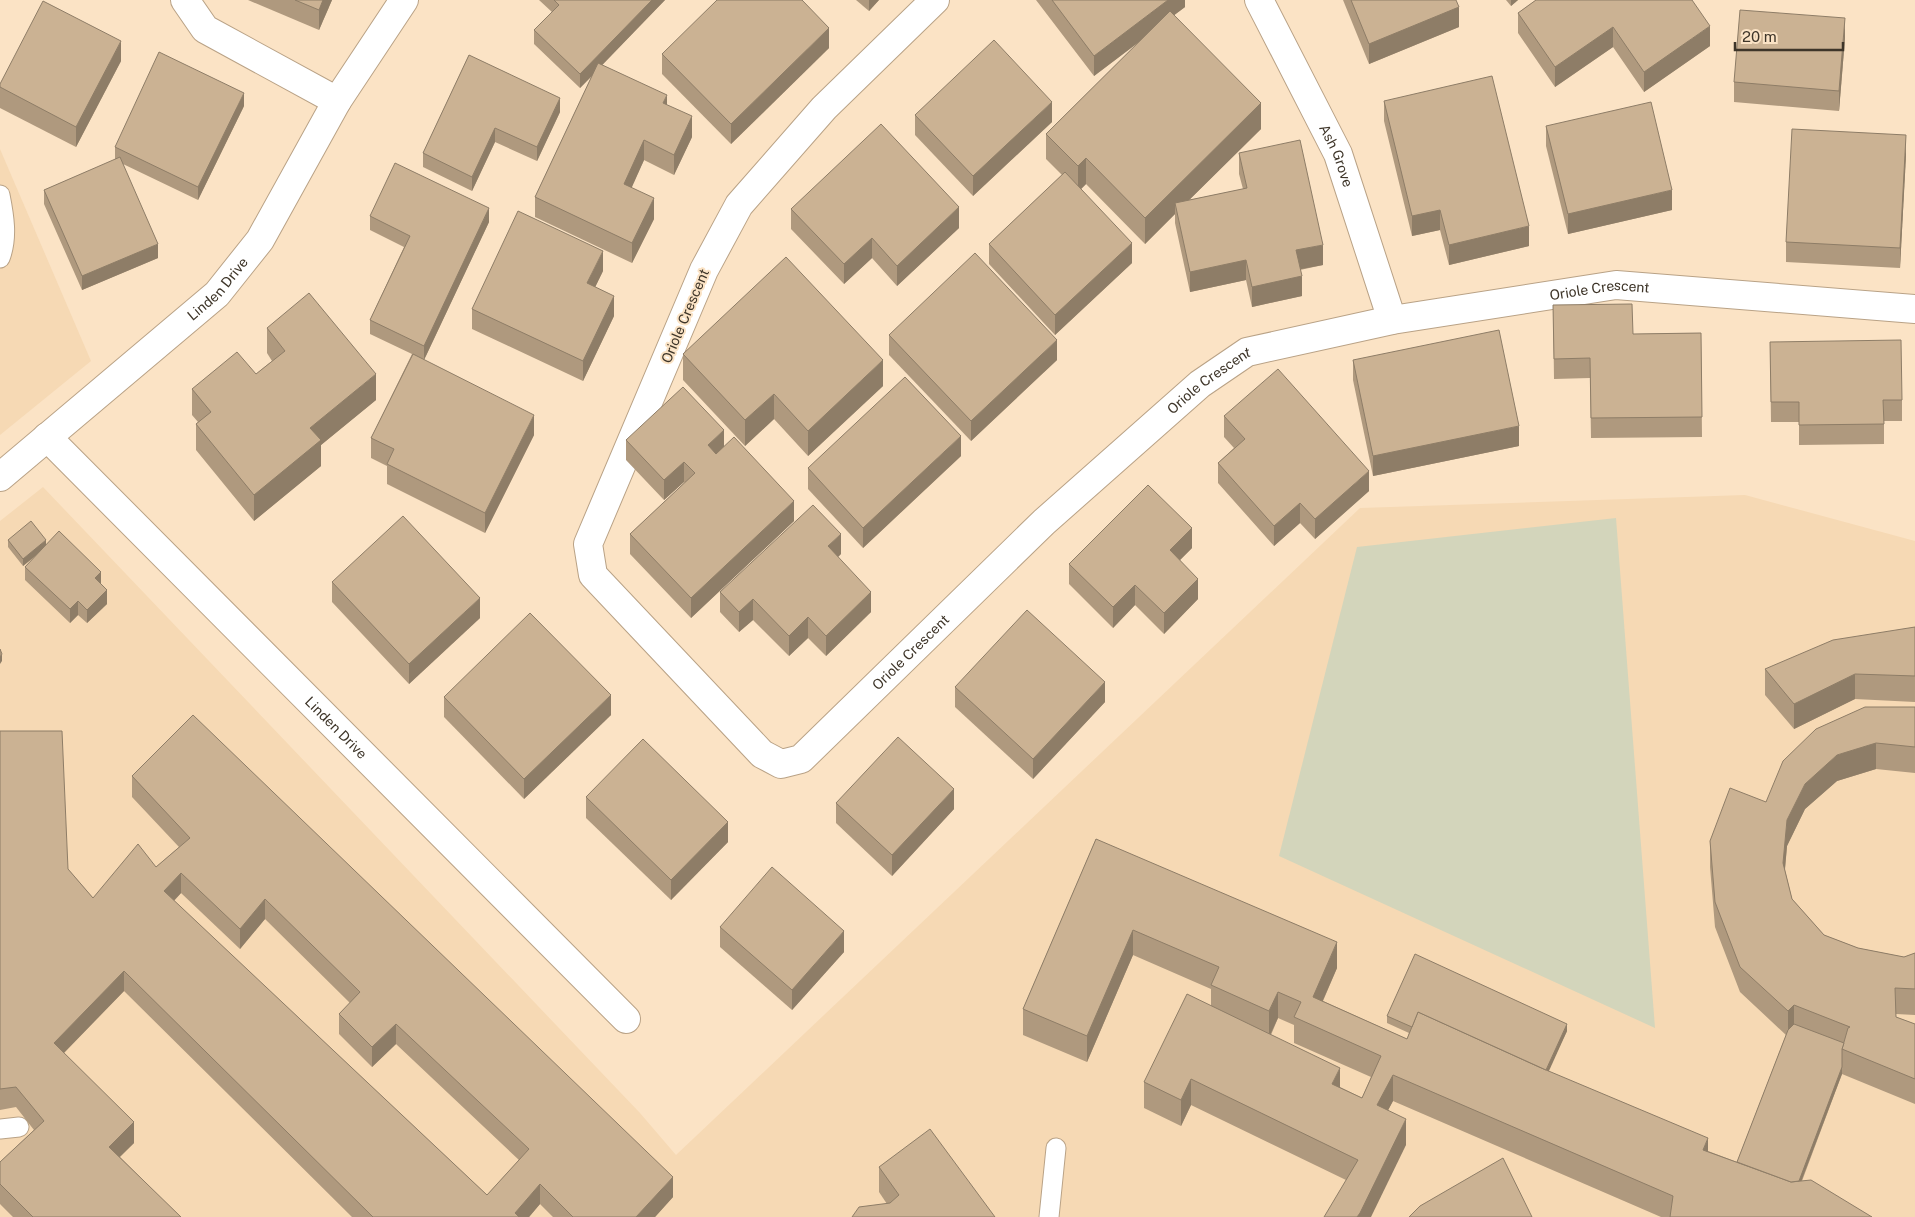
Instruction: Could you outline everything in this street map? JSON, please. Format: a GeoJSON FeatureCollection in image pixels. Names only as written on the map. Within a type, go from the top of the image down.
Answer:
{"type":"FeatureCollection","features":[{"type":"Feature","properties":{"kind":"street"},"geometry":{"type":"LineString","coordinates":[[185,0],[204,29],[337,101]]}},
{"type":"Feature","properties":{"kind":"street","name":"Linden Drive"},"geometry":{"type":"LineString","coordinates":[[0,477],[217,294],[260,240],[337,101],[404,0]]}},
{"type":"Feature","properties":{"kind":"street","name":"Oriole Crescent"},"geometry":{"type":"LineString","coordinates":[[936,0],[824,108],[739,205],[704,270],[588,544],[593,575],[762,754],[781,764],[801,759],[1044,522],[1200,384],[1247,352],[1392,320],[1616,285],[1915,309]]}},
{"type":"Feature","properties":{"kind":"street","name":"Ash Grove"},"geometry":{"type":"LineString","coordinates":[[1259,0],[1338,154],[1392,320]]}},
{"type":"Feature","properties":{"kind":"street","name":"Linden Drive"},"geometry":{"type":"LineString","coordinates":[[47,437],[626,1019]]}},
{"type":"Feature","properties":{"kind":"lane"},"geometry":{"type":"LineString","coordinates":[[0,195],[5,219],[3,250],[0,258]]}},
{"type":"Feature","properties":{"kind":"lane"},"geometry":{"type":"LineString","coordinates":[[0,1129],[19,1126]]}},
{"type":"Feature","properties":{"kind":"lane"},"geometry":{"type":"LineString","coordinates":[[1049,1217],[1056,1148]]}},
{"type":"Feature","properties":{"kind":"shaded area"},"geometry":{"type":"Polygon","coordinates":[[[0,149],[91,361],[0,435],[0,149]]]}},
{"type":"Feature","properties":{"kind":"shaded area"},"geometry":{"type":"Polygon","coordinates":[[[43,487],[640,1113],[676,1155],[1360,508],[1745,495],[1915,541],[1915,1217],[0,1217],[0,521],[43,487]]]}},
{"type":"Feature","properties":{"kind":"green space"},"geometry":{"type":"Polygon","coordinates":[[[1616,518],[1655,1028],[1279,856],[1357,547],[1616,518]]]}},
{"type":"Feature","properties":{"kind":"building"},"geometry":{"type":"Polygon","coordinates":[[[295,0],[323,0],[319,10],[295,0]]]}},
{"type":"Feature","properties":{"kind":"building"},"geometry":{"type":"Polygon","coordinates":[[[554,0],[652,0],[580,74],[534,30],[559,5],[554,0]]]}},
{"type":"Feature","properties":{"kind":"building"},"geometry":{"type":"Polygon","coordinates":[[[717,0],[802,0],[829,28],[731,124],[662,54],[717,0]]]}},
{"type":"Feature","properties":{"kind":"building"},"geometry":{"type":"Polygon","coordinates":[[[1052,0],[1168,0],[1094,56],[1052,0]]]}},
{"type":"Feature","properties":{"kind":"building"},"geometry":{"type":"Polygon","coordinates":[[[1351,0],[1456,0],[1459,7],[1369,44],[1351,0]]]}},
{"type":"Feature","properties":{"kind":"building"},"geometry":{"type":"Polygon","coordinates":[[[1536,0],[1692,0],[1710,26],[1644,72],[1613,27],[1555,67],[1518,13],[1536,0]]]}},
{"type":"Feature","properties":{"kind":"building"},"geometry":{"type":"Polygon","coordinates":[[[43,1],[121,41],[76,127],[0,87],[43,1]]]}},
{"type":"Feature","properties":{"kind":"building"},"geometry":{"type":"Polygon","coordinates":[[[1740,10],[1845,18],[1839,91],[1734,82],[1740,10]]]}},
{"type":"Feature","properties":{"kind":"building"},"geometry":{"type":"Polygon","coordinates":[[[1170,11],[1261,103],[1145,218],[1086,158],[1078,166],[1046,134],[1170,11]]]}},
{"type":"Feature","properties":{"kind":"building"},"geometry":{"type":"Polygon","coordinates":[[[994,40],[1052,102],[973,176],[915,115],[994,40]]]}},
{"type":"Feature","properties":{"kind":"building"},"geometry":{"type":"Polygon","coordinates":[[[159,52],[244,93],[198,187],[115,147],[159,52]]]}},
{"type":"Feature","properties":{"kind":"building"},"geometry":{"type":"Polygon","coordinates":[[[469,55],[560,98],[537,147],[495,128],[472,177],[423,153],[469,55]]]}},
{"type":"Feature","properties":{"kind":"building"},"geometry":{"type":"Polygon","coordinates":[[[598,63],[667,95],[663,103],[692,116],[674,155],[644,140],[624,184],[654,198],[632,243],[535,197],[598,63]]]}},
{"type":"Feature","properties":{"kind":"building"},"geometry":{"type":"Polygon","coordinates":[[[1492,76],[1529,226],[1449,245],[1440,210],[1412,216],[1384,101],[1492,76]]]}},
{"type":"Feature","properties":{"kind":"building"},"geometry":{"type":"Polygon","coordinates":[[[1651,102],[1672,190],[1568,214],[1546,126],[1651,102]]]}},
{"type":"Feature","properties":{"kind":"building"},"geometry":{"type":"Polygon","coordinates":[[[881,124],[959,207],[897,266],[872,238],[844,264],[791,209],[881,124]]]}},
{"type":"Feature","properties":{"kind":"building"},"geometry":{"type":"Polygon","coordinates":[[[1792,129],[1906,135],[1900,248],[1786,242],[1792,129]]]}},
{"type":"Feature","properties":{"kind":"building"},"geometry":{"type":"Polygon","coordinates":[[[1300,140],[1323,245],[1296,250],[1302,276],[1252,287],[1246,260],[1190,272],[1175,203],[1247,188],[1239,153],[1300,140]]]}},
{"type":"Feature","properties":{"kind":"building"},"geometry":{"type":"Polygon","coordinates":[[[120,157],[158,244],[82,276],[44,190],[120,157]]]}},
{"type":"Feature","properties":{"kind":"building"},"geometry":{"type":"Polygon","coordinates":[[[395,163],[489,208],[424,346],[370,320],[410,236],[370,216],[395,163]]]}},
{"type":"Feature","properties":{"kind":"building"},"geometry":{"type":"Polygon","coordinates":[[[1065,172],[1132,243],[1055,315],[989,244],[1065,172]]]}},
{"type":"Feature","properties":{"kind":"building"},"geometry":{"type":"Polygon","coordinates":[[[518,211],[603,251],[587,283],[614,296],[583,361],[472,309],[518,211]]]}},
{"type":"Feature","properties":{"kind":"building"},"geometry":{"type":"Polygon","coordinates":[[[975,253],[1057,340],[971,421],[889,335],[975,253]]]}},
{"type":"Feature","properties":{"kind":"building"},"geometry":{"type":"Polygon","coordinates":[[[786,257],[883,360],[808,431],[774,394],[745,420],[683,354],[786,257]]]}},
{"type":"Feature","properties":{"kind":"building"},"geometry":{"type":"Polygon","coordinates":[[[309,293],[376,374],[310,428],[321,440],[254,495],[196,424],[211,412],[192,389],[237,352],[256,374],[285,351],[267,328],[309,293]]]}},
{"type":"Feature","properties":{"kind":"building"},"geometry":{"type":"Polygon","coordinates":[[[1632,304],[1633,334],[1701,333],[1702,417],[1591,418],[1590,358],[1554,359],[1553,305],[1632,304]]]}},
{"type":"Feature","properties":{"kind":"building"},"geometry":{"type":"Polygon","coordinates":[[[1499,330],[1519,426],[1373,456],[1353,360],[1499,330]]]}},
{"type":"Feature","properties":{"kind":"building"},"geometry":{"type":"Polygon","coordinates":[[[1901,340],[1902,400],[1883,400],[1884,424],[1799,425],[1799,402],[1771,402],[1770,342],[1901,340]]]}},
{"type":"Feature","properties":{"kind":"building"},"geometry":{"type":"Polygon","coordinates":[[[413,354],[534,415],[485,513],[387,464],[394,449],[371,438],[413,354]]]}},
{"type":"Feature","properties":{"kind":"building"},"geometry":{"type":"Polygon","coordinates":[[[1278,369],[1369,471],[1315,519],[1300,503],[1274,526],[1218,463],[1245,439],[1224,416],[1278,369]]]}},
{"type":"Feature","properties":{"kind":"building"},"geometry":{"type":"Polygon","coordinates":[[[905,377],[961,436],[863,528],[808,468],[905,377]]]}},
{"type":"Feature","properties":{"kind":"building"},"geometry":{"type":"Polygon","coordinates":[[[683,387],[724,430],[708,445],[716,454],[734,437],[794,501],[691,598],[630,534],[695,473],[684,462],[664,480],[626,440],[683,387]]]}},
{"type":"Feature","properties":{"kind":"building"},"geometry":{"type":"Polygon","coordinates":[[[1148,485],[1192,528],[1170,550],[1198,579],[1164,613],[1135,585],[1113,607],[1069,564],[1148,485]]]}},
{"type":"Feature","properties":{"kind":"building"},"geometry":{"type":"Polygon","coordinates":[[[813,505],[841,534],[828,546],[871,592],[826,636],[808,617],[789,636],[753,599],[739,612],[720,592],[813,505]]]}},
{"type":"Feature","properties":{"kind":"building"},"geometry":{"type":"Polygon","coordinates":[[[403,516],[480,598],[409,664],[332,582],[403,516]]]}},
{"type":"Feature","properties":{"kind":"building"},"geometry":{"type":"Polygon","coordinates":[[[31,521],[46,540],[23,559],[8,540],[31,521]]]}},
{"type":"Feature","properties":{"kind":"building"},"geometry":{"type":"Polygon","coordinates":[[[59,531],[101,572],[95,578],[107,590],[87,610],[78,601],[70,609],[25,567],[59,531]]]}},
{"type":"Feature","properties":{"kind":"building"},"geometry":{"type":"Polygon","coordinates":[[[1027,610],[1105,682],[1033,759],[955,687],[1027,610]]]}},
{"type":"Feature","properties":{"kind":"building"},"geometry":{"type":"Polygon","coordinates":[[[530,613],[611,695],[524,779],[444,697],[530,613]]]}},
{"type":"Feature","properties":{"kind":"building"},"geometry":{"type":"Polygon","coordinates":[[[1915,627],[1915,676],[1855,674],[1794,704],[1765,669],[1833,640],[1915,627]]]}},
{"type":"Feature","properties":{"kind":"building"},"geometry":{"type":"Polygon","coordinates":[[[1865,707],[1915,707],[1915,747],[1876,743],[1837,755],[1805,784],[1787,820],[1783,863],[1792,899],[1824,935],[1858,948],[1904,957],[1915,953],[1915,989],[1895,988],[1896,1017],[1915,1024],[1915,1079],[1842,1049],[1848,1028],[1850,1027],[1794,1005],[1788,1011],[1740,967],[1715,902],[1710,841],[1730,788],[1766,802],[1783,761],[1816,729],[1865,707]]]}},
{"type":"Feature","properties":{"kind":"building"},"geometry":{"type":"Polygon","coordinates":[[[193,715],[673,1177],[636,1217],[573,1217],[540,1184],[515,1213],[519,1217],[373,1217],[124,971],[54,1043],[134,1122],[109,1147],[181,1217],[33,1217],[0,1184],[0,1162],[44,1121],[16,1087],[0,1089],[0,731],[62,731],[68,869],[93,898],[138,844],[156,867],[190,838],[132,776],[193,715]],[[181,873],[164,891],[487,1195],[529,1149],[396,1024],[372,1047],[339,1014],[360,992],[265,899],[240,929],[181,873]]]}},
{"type":"Feature","properties":{"kind":"building"},"geometry":{"type":"Polygon","coordinates":[[[898,737],[954,789],[892,855],[836,803],[898,737]]]}},
{"type":"Feature","properties":{"kind":"building"},"geometry":{"type":"Polygon","coordinates":[[[643,739],[728,822],[671,880],[586,797],[643,739]]]}},
{"type":"Feature","properties":{"kind":"building"},"geometry":{"type":"Polygon","coordinates":[[[1096,839],[1337,942],[1313,997],[1407,1039],[1418,1012],[1539,1067],[1708,1138],[1703,1150],[1791,1182],[1811,1180],[1872,1217],[1670,1217],[1673,1196],[1393,1075],[1377,1105],[1406,1119],[1357,1217],[1324,1217],[1358,1160],[1191,1079],[1181,1100],[1144,1082],[1187,994],[1340,1068],[1332,1084],[1362,1098],[1381,1056],[1294,1017],[1301,1002],[1278,992],[1269,1011],[1211,985],[1219,967],[1133,930],[1087,1036],[1023,1009],[1096,839]]]}},
{"type":"Feature","properties":{"kind":"building"},"geometry":{"type":"Polygon","coordinates":[[[772,867],[844,931],[792,990],[720,927],[772,867]]]}},
{"type":"Feature","properties":{"kind":"building"},"geometry":{"type":"Polygon","coordinates":[[[1415,954],[1567,1024],[1546,1070],[1418,1012],[1412,1027],[1387,1016],[1415,954]]]}},
{"type":"Feature","properties":{"kind":"building"},"geometry":{"type":"Polygon","coordinates":[[[1794,1024],[1844,1043],[1842,1067],[1799,1181],[1791,1182],[1737,1162],[1788,1030],[1794,1024]]]}},
{"type":"Feature","properties":{"kind":"building"},"geometry":{"type":"Polygon","coordinates":[[[930,1129],[995,1217],[852,1217],[859,1207],[890,1203],[899,1195],[879,1167],[930,1129]]]}},
{"type":"Feature","properties":{"kind":"building"},"geometry":{"type":"Polygon","coordinates":[[[1503,1158],[1532,1217],[1409,1217],[1420,1206],[1503,1158]]]}}]}
